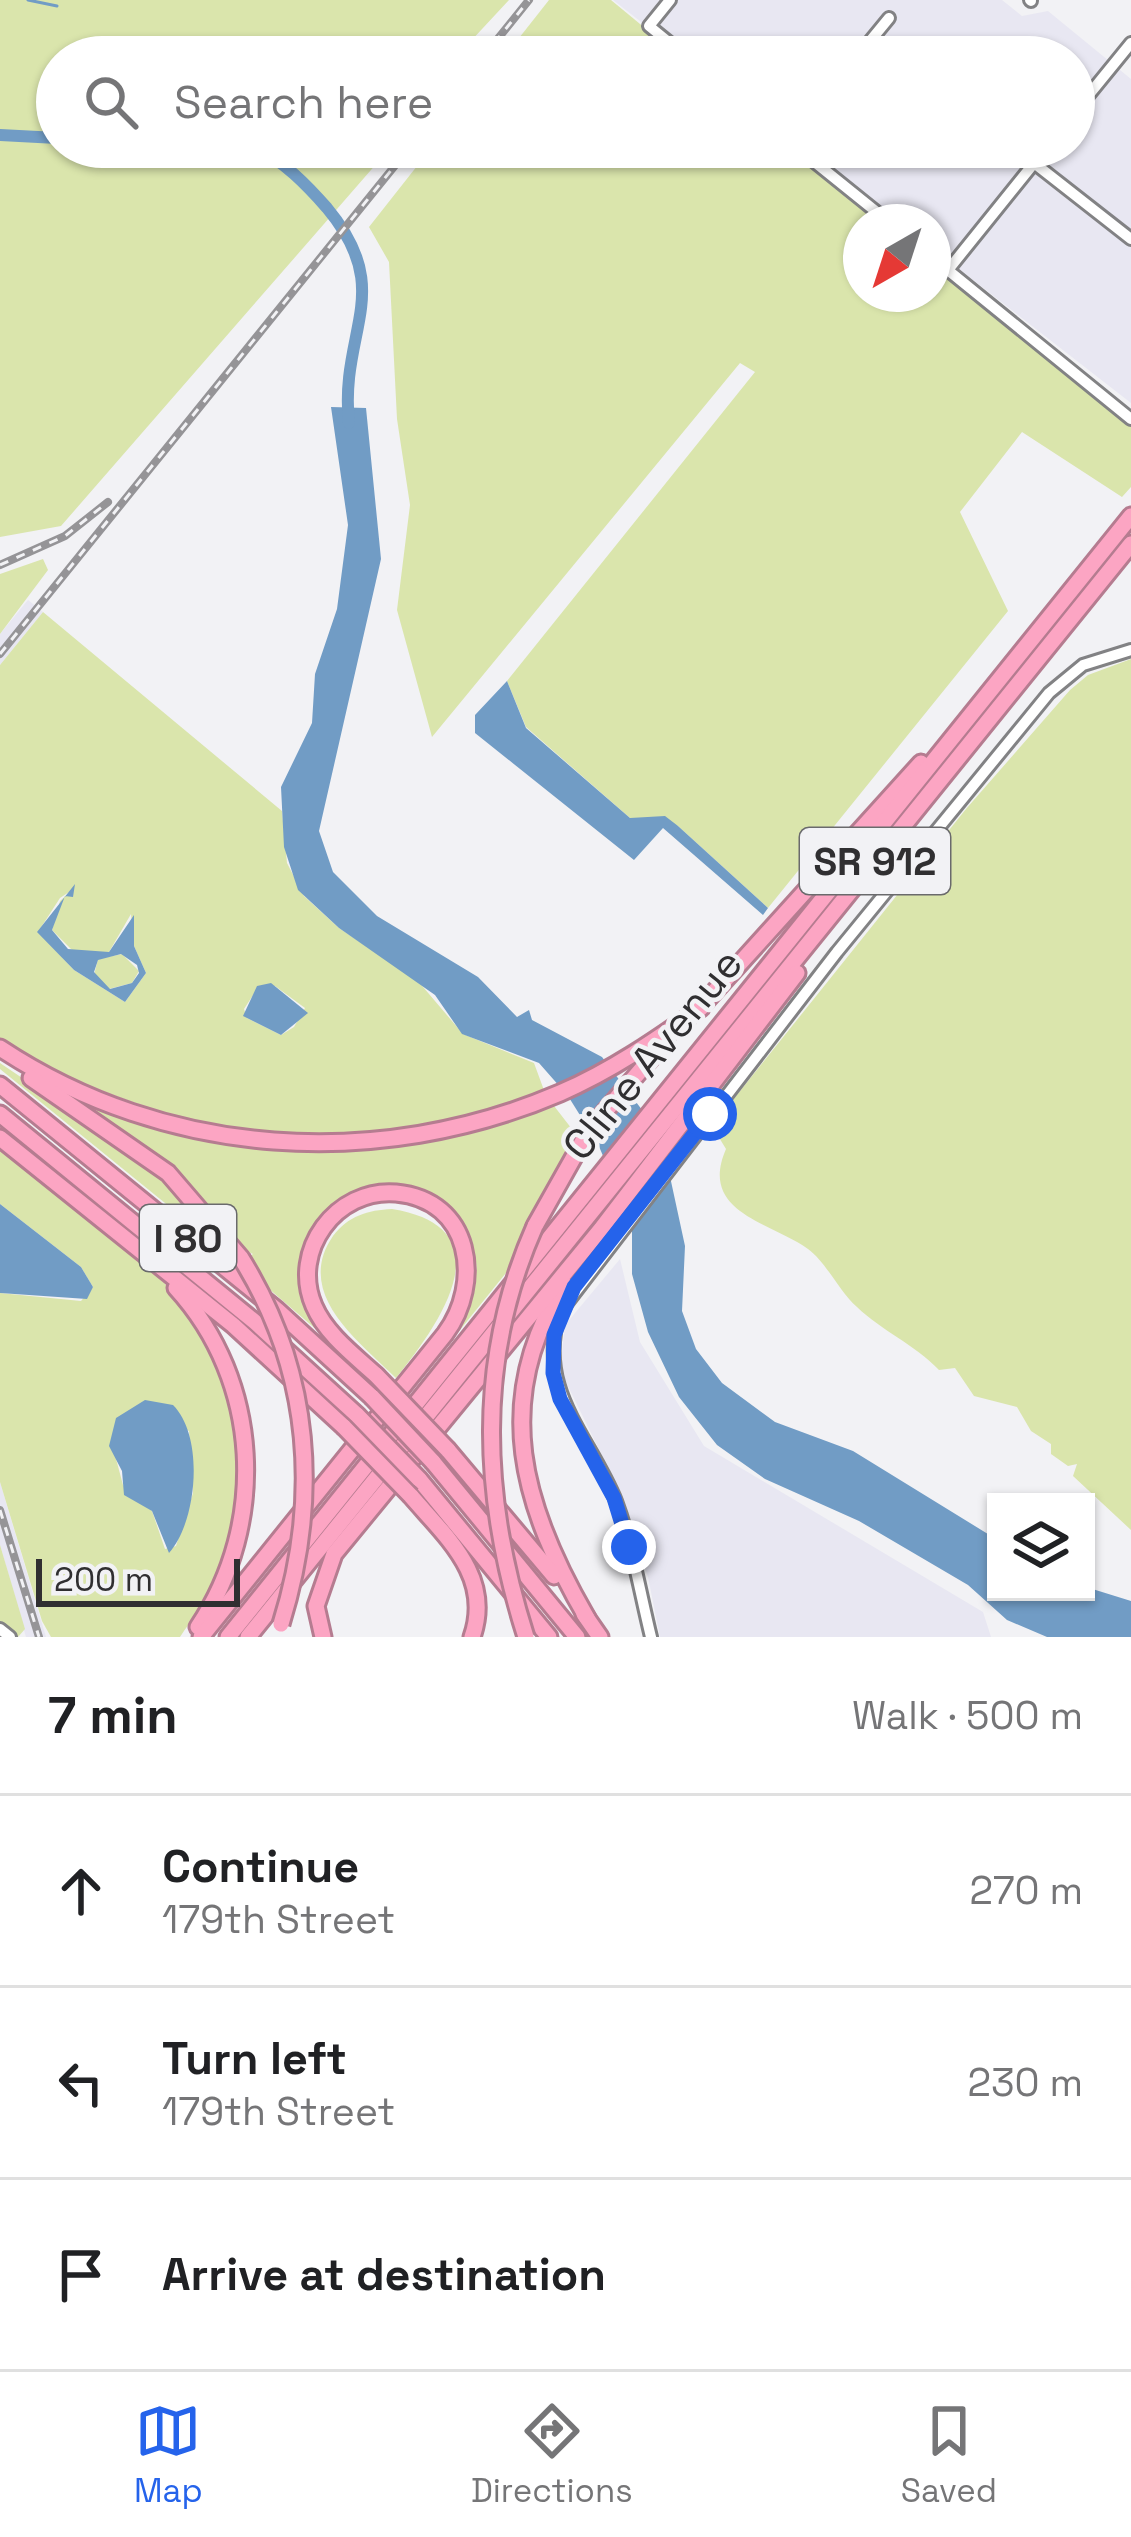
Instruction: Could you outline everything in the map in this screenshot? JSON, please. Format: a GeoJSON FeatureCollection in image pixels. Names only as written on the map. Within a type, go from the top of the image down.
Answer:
{"type":"FeatureCollection","features":[{"type":"Feature","properties":{"kind":"highway","name":"Cline Avenue"},"geometry":{"type":"LineString","coordinates":[[228,1637],[655,1119],[1131,516]]}},
{"type":"Feature","properties":{"kind":"highway","name":"Cline Avenue"},"geometry":{"type":"LineString","coordinates":[[655,1119],[864,875],[1131,544]]}},
{"type":"Feature","properties":{"kind":"highway"},"geometry":{"type":"LineString","coordinates":[[0,1052],[139,1115],[264,1141],[399,1138],[472,1124],[632,1064],[701,1008],[939,742],[971,716]]}},
{"type":"Feature","properties":{"kind":"highway"},"geometry":{"type":"LineString","coordinates":[[323,1637],[316,1606],[334,1554],[618,1208],[674,1149],[864,875]]}},
{"type":"Feature","properties":{"kind":"highway"},"geometry":{"type":"LineString","coordinates":[[0,1052],[168,1173],[241,1258],[288,1359],[306,1451],[305,1527],[279,1631]]}},
{"type":"Feature","properties":{"kind":"highway"},"geometry":{"type":"LineString","coordinates":[[526,1637],[498,1535],[489,1432],[504,1318],[535,1226],[575,1150],[632,1064]]}},
{"type":"Feature","properties":{"kind":"highway","name":"I 80"},"geometry":{"type":"LineString","coordinates":[[0,1084],[277,1310],[372,1397],[433,1462],[577,1637]]}},
{"type":"Feature","properties":{"kind":"highway","name":"I 80"},"geometry":{"type":"LineString","coordinates":[[0,1114],[255,1322],[350,1421],[418,1479],[549,1637]]}},
{"type":"Feature","properties":{"kind":"highway"},"geometry":{"type":"LineString","coordinates":[[0,1138],[350,1421],[474,1578],[479,1607],[472,1637]]}},
{"type":"Feature","properties":{"kind":"highway","name":"Cline Avenue"},"geometry":{"type":"LineString","coordinates":[[248,1637],[605,1181]]}},
{"type":"Feature","properties":{"kind":"highway"},"geometry":{"type":"LineString","coordinates":[[201,1637],[446,1334],[465,1303],[470,1272],[456,1229],[428,1204],[396,1193],[362,1198],[337,1212],[319,1233],[307,1271],[320,1318],[376,1375],[448,1450],[600,1637]]}},
{"type":"Feature","properties":{"kind":"highway"},"geometry":{"type":"LineString","coordinates":[[587,1618],[535,1517],[526,1485],[521,1415],[534,1345],[546,1313],[601,1229]]}},
{"type":"Feature","properties":{"kind":"highway"},"geometry":{"type":"LineString","coordinates":[[127,1240],[203,1322],[229,1374],[244,1433],[246,1483],[240,1533],[223,1584],[191,1637]]}},
{"type":"Feature","properties":{"kind":"street"},"geometry":{"type":"LineString","coordinates":[[661,36],[649,26],[670,0]]}},
{"type":"Feature","properties":{"kind":"street"},"geometry":{"type":"LineString","coordinates":[[874,36],[889,17]]}},
{"type":"Feature","properties":{"kind":"street"},"geometry":{"type":"LineString","coordinates":[[1095,87],[1131,43]]}},
{"type":"Feature","properties":{"kind":"street"},"geometry":{"type":"LineString","coordinates":[[822,168],[867,204]]}},
{"type":"Feature","properties":{"kind":"street"},"geometry":{"type":"LineString","coordinates":[[951,266],[1030,168]]}},
{"type":"Feature","properties":{"kind":"street"},"geometry":{"type":"LineString","coordinates":[[1040,168],[1131,239]]}},
{"type":"Feature","properties":{"kind":"street"},"geometry":{"type":"LineString","coordinates":[[951,272],[1131,418]]}},
{"type":"Feature","properties":{"kind":"street"},"geometry":{"type":"LineString","coordinates":[[651,1637],[614,1498],[560,1399],[552,1360],[566,1300],[622,1228],[674,1149],[1048,693],[1083,665],[1131,650]]}},
{"type":"Feature","properties":{"kind":"street"},"geometry":{"type":"LineString","coordinates":[[0,1629],[10,1637]]}},
{"type":"Feature","properties":{"kind":"shaded area"},"geometry":{"type":"Polygon","coordinates":[[[613,0],[1002,0],[1022,16],[1048,11],[1079,36],[659,36],[613,0]]]}},
{"type":"Feature","properties":{"kind":"shaded area"},"geometry":{"type":"Polygon","coordinates":[[[1095,50],[1131,79],[1131,403],[951,263],[951,204],[875,204],[829,168],[1095,168],[1095,50]]]}},
{"type":"Feature","properties":{"kind":"shaded area"},"geometry":{"type":"Polygon","coordinates":[[[28,600],[43,612],[0,665],[0,634],[28,600]]]}},
{"type":"Feature","properties":{"kind":"shaded area"},"geometry":{"type":"Polygon","coordinates":[[[620,1259],[640,1342],[704,1446],[983,1612],[991,1637],[660,1637],[648,1577],[614,1480],[560,1370],[565,1325],[620,1259]]]}},
{"type":"Feature","properties":{"kind":"shaded area"},"geometry":{"type":"Polygon","coordinates":[[[0,1482],[46,1637],[26,1637],[0,1545],[0,1482]]]}},
{"type":"Feature","properties":{"kind":"green space"},"geometry":{"type":"Polygon","coordinates":[[[0,0],[509,0],[476,36],[36,36],[36,168],[373,168],[61,526],[0,537],[0,0]]]}},
{"type":"Feature","properties":{"kind":"green space"},"geometry":{"type":"Polygon","coordinates":[[[549,0],[611,0],[655,36],[521,36],[549,0]]]}},
{"type":"Feature","properties":{"kind":"green space"},"geometry":{"type":"Polygon","coordinates":[[[415,168],[815,168],[859,204],[843,204],[843,312],[951,312],[951,279],[1131,427],[1131,487],[1122,497],[1022,432],[960,512],[1008,611],[768,908],[678,826],[630,818],[526,727],[507,681],[755,372],[740,363],[432,737],[397,610],[410,505],[397,419],[389,262],[369,227],[415,168]]]}},
{"type":"Feature","properties":{"kind":"green space"},"geometry":{"type":"Polygon","coordinates":[[[43,559],[48,570],[0,634],[0,574],[43,559]]]}},
{"type":"Feature","properties":{"kind":"green space"},"geometry":{"type":"Polygon","coordinates":[[[43,612],[282,811],[287,863],[304,896],[339,928],[418,981],[463,1034],[534,1063],[545,1093],[473,1117],[402,1131],[334,1136],[266,1133],[200,1122],[134,1102],[67,1076],[0,1042],[0,665],[43,612]],[[72,890],[60,898],[38,932],[74,970],[125,1002],[146,973],[134,946],[131,914],[109,952],[74,952],[52,930],[60,901],[72,890]],[[275,986],[257,989],[244,1009],[247,1018],[281,1035],[294,1027],[305,1008],[275,986]]]}},
{"type":"Feature","properties":{"kind":"green space"},"geometry":{"type":"Polygon","coordinates":[[[1131,659],[1131,1530],[1073,1476],[1077,1464],[1068,1466],[1051,1454],[1051,1444],[1031,1431],[1017,1407],[974,1396],[955,1368],[939,1370],[857,1307],[808,1249],[730,1202],[720,1171],[726,1149],[712,1126],[966,809],[1088,675],[1131,659]]]}},
{"type":"Feature","properties":{"kind":"green space"},"geometry":{"type":"Polygon","coordinates":[[[122,954],[139,971],[132,983],[109,989],[94,975],[98,959],[122,954]]]}},
{"type":"Feature","properties":{"kind":"green space"},"geometry":{"type":"Polygon","coordinates":[[[0,1063],[151,1165],[229,1255],[0,1069],[0,1063]]]}},
{"type":"Feature","properties":{"kind":"green space"},"geometry":{"type":"Polygon","coordinates":[[[55,1086],[145,1120],[340,1146],[551,1102],[575,1133],[514,1263],[451,1341],[475,1280],[473,1247],[464,1231],[428,1196],[334,1206],[317,1223],[304,1254],[325,1337],[239,1263],[253,1254],[242,1249],[171,1168],[55,1086]]]}},
{"type":"Feature","properties":{"kind":"green space"},"geometry":{"type":"Polygon","coordinates":[[[0,1147],[150,1269],[193,1319],[212,1352],[235,1426],[237,1502],[218,1578],[180,1637],[51,1637],[42,1621],[0,1482],[0,1293],[81,1301],[93,1287],[81,1267],[0,1204],[0,1147]],[[137,1406],[117,1426],[115,1455],[123,1485],[152,1511],[165,1549],[176,1546],[193,1493],[189,1431],[137,1406]]]}},
{"type":"Feature","properties":{"kind":"green space"},"geometry":{"type":"Polygon","coordinates":[[[392,1209],[427,1220],[448,1236],[456,1257],[454,1281],[444,1307],[396,1378],[336,1315],[321,1278],[323,1257],[345,1223],[359,1215],[392,1209]]]}},
{"type":"Feature","properties":{"kind":"green space"},"geometry":{"type":"Polygon","coordinates":[[[0,1545],[25,1629],[18,1637],[0,1622],[0,1545]]]}},
{"type":"Feature","properties":{"kind":"water"},"geometry":{"type":"Polygon","coordinates":[[[331,407],[366,408],[381,559],[319,831],[333,872],[377,916],[478,977],[517,1017],[529,1010],[532,1020],[602,1057],[661,1135],[685,1246],[682,1311],[696,1349],[722,1383],[775,1422],[853,1451],[987,1533],[987,1601],[1095,1601],[1095,1590],[1131,1601],[1131,1637],[1047,1637],[1007,1620],[968,1585],[859,1521],[765,1479],[717,1445],[679,1397],[648,1332],[632,1274],[632,1225],[598,1144],[568,1096],[539,1063],[462,1034],[435,995],[339,928],[298,890],[284,847],[281,787],[312,723],[315,674],[337,609],[348,525],[331,407]]]}},
{"type":"Feature","properties":{"kind":"water"},"geometry":{"type":"Polygon","coordinates":[[[507,681],[526,728],[630,818],[665,816],[678,826],[768,908],[763,915],[663,828],[634,860],[475,733],[475,715],[507,681]]]}},
{"type":"Feature","properties":{"kind":"water"},"geometry":{"type":"Polygon","coordinates":[[[65,897],[52,930],[68,949],[109,952],[134,915],[134,946],[146,973],[125,1002],[74,970],[37,932],[65,897]],[[121,954],[98,960],[94,972],[110,989],[132,983],[139,973],[137,965],[121,954]]]}},
{"type":"Feature","properties":{"kind":"water"},"geometry":{"type":"Polygon","coordinates":[[[271,983],[308,1013],[281,1035],[243,1016],[257,986],[271,983]]]}},
{"type":"Feature","properties":{"kind":"water"},"geometry":{"type":"Polygon","coordinates":[[[0,1204],[81,1267],[93,1287],[87,1299],[0,1293],[0,1204]]]}},
{"type":"Feature","properties":{"kind":"water"},"geometry":{"type":"Polygon","coordinates":[[[145,1400],[173,1405],[190,1437],[191,1501],[179,1539],[169,1553],[152,1511],[124,1495],[122,1471],[109,1446],[116,1418],[145,1400]]]}},
{"type":"Feature","properties":{"kind":"waterway"},"geometry":{"type":"LineString","coordinates":[[28,0],[57,6]]}},
{"type":"Feature","properties":{"kind":"waterway"},"geometry":{"type":"LineString","coordinates":[[0,135],[36,137]]}},
{"type":"Feature","properties":{"kind":"waterway"},"geometry":{"type":"LineString","coordinates":[[287,168],[327,208],[359,264],[362,288],[348,391],[349,423]]}},
{"type":"Feature","properties":{"kind":"railway"},"geometry":{"type":"LineString","coordinates":[[500,36],[529,0]]}},
{"type":"Feature","properties":{"kind":"railway"},"geometry":{"type":"LineString","coordinates":[[0,654],[393,168]]}},
{"type":"Feature","properties":{"kind":"railway"},"geometry":{"type":"LineString","coordinates":[[0,565],[65,536],[108,502]]}},
{"type":"Feature","properties":{"kind":"railway"},"geometry":{"type":"LineString","coordinates":[[0,1510],[39,1637]]}},
{"type":"Feature","properties":{"kind":"route"},"geometry":{"type":"LineString","coordinates":[[629,1547],[614,1498],[560,1399],[553,1373],[554,1335],[574,1287],[710,1114]]}}]}
